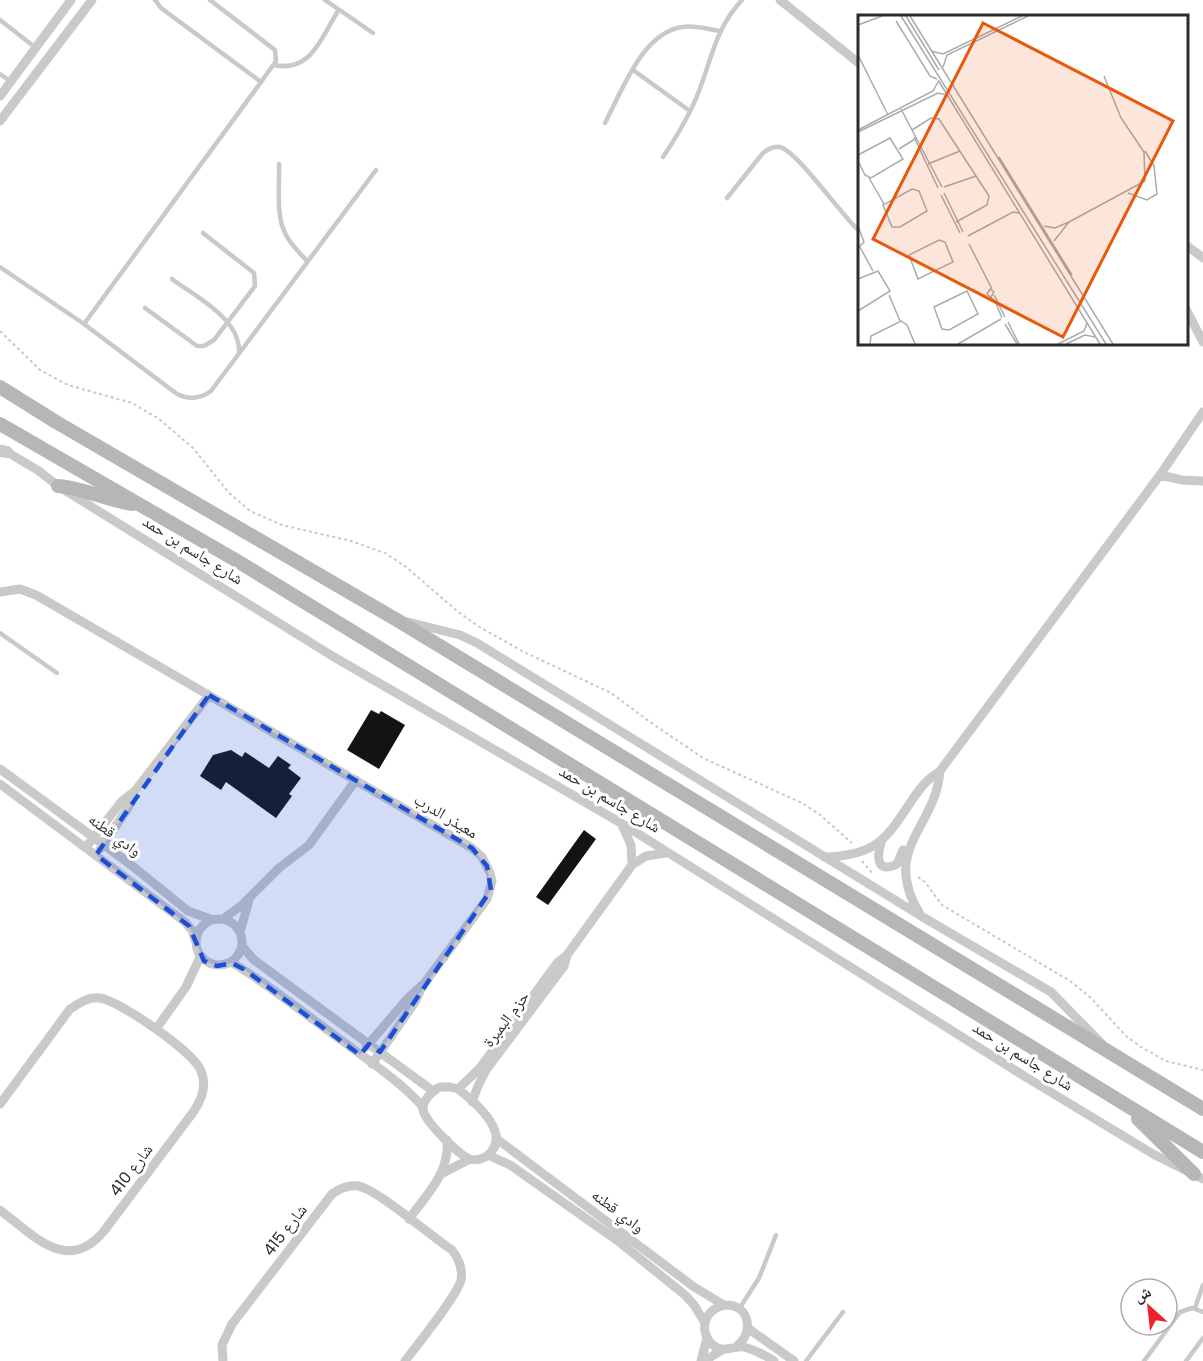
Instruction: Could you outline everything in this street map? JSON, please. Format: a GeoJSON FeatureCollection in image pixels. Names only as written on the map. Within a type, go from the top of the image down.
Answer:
{"type":"FeatureCollection","features":[{"type":"Feature","properties":{"kind":"main road"},"geometry":{"type":"LineString","coordinates":[[3,390],[397,620],[1203,1109]]}},
{"type":"Feature","properties":{"kind":"main road","name":"شارع جاسم بن حمد"},"geometry":{"type":"LineString","coordinates":[[0,424],[143,505],[1203,1152]]}},
{"type":"Feature","properties":{"kind":"main road"},"geometry":{"type":"LineString","coordinates":[[58,486],[74,487],[121,502],[143,505]]}},
{"type":"Feature","properties":{"kind":"main road"},"geometry":{"type":"LineString","coordinates":[[1124,1104],[1199,1177]]}},
{"type":"Feature","properties":{"kind":"street"},"geometry":{"type":"LineString","coordinates":[[0,96],[71,0]]}},
{"type":"Feature","properties":{"kind":"street"},"geometry":{"type":"LineString","coordinates":[[0,121],[92,0]]}},
{"type":"Feature","properties":{"kind":"street"},"geometry":{"type":"LineString","coordinates":[[780,0],[858,62]]}},
{"type":"Feature","properties":{"kind":"street"},"geometry":{"type":"LineString","coordinates":[[1188,247],[1203,258]]}},
{"type":"Feature","properties":{"kind":"street"},"geometry":{"type":"LineString","coordinates":[[1188,313],[1203,342]]}},
{"type":"Feature","properties":{"kind":"street"},"geometry":{"type":"LineString","coordinates":[[824,857],[859,854],[882,840],[895,827],[925,782],[940,771],[1160,475],[1203,412]]}},
{"type":"Feature","properties":{"kind":"street","name":"شارع جاسم بن حمد"},"geometry":{"type":"LineString","coordinates":[[2,450],[334,657],[621,823],[1029,1079],[1161,1158],[1199,1177]]}},
{"type":"Feature","properties":{"kind":"street"},"geometry":{"type":"LineString","coordinates":[[1160,475],[1203,482]]}},
{"type":"Feature","properties":{"kind":"street","name":"معيذر الدرب"},"geometry":{"type":"LineString","coordinates":[[0,592],[12,589],[28,591],[356,780],[472,848],[482,857],[492,881],[488,899],[423,985],[415,1002],[372,1064]]}},
{"type":"Feature","properties":{"kind":"street"},"geometry":{"type":"LineString","coordinates":[[397,620],[441,630],[477,643],[921,916],[1052,992],[1110,1052]]}},
{"type":"Feature","properties":{"kind":"street"},"geometry":{"type":"LineString","coordinates":[[96,855],[128,808],[135,791],[209,695]]}},
{"type":"Feature","properties":{"kind":"street","name":"وادي قطنه"},"geometry":{"type":"LineString","coordinates":[[0,769],[130,864],[188,911],[218,920]]}},
{"type":"Feature","properties":{"kind":"street"},"geometry":{"type":"LineString","coordinates":[[921,916],[911,897],[906,877],[907,856],[913,837],[937,793],[940,771]]}},
{"type":"Feature","properties":{"kind":"street"},"geometry":{"type":"LineString","coordinates":[[250,897],[240,932],[242,946],[240,952],[231,962],[222,966],[213,965],[200,957],[195,940],[203,925],[218,920],[250,897],[279,868],[309,845],[356,780]]}},
{"type":"Feature","properties":{"kind":"street","name":"وادي قطنه"},"geometry":{"type":"LineString","coordinates":[[0,784],[185,922],[192,930],[195,940]]}},
{"type":"Feature","properties":{"kind":"street"},"geometry":{"type":"LineString","coordinates":[[86,848],[125,798],[135,791]]}},
{"type":"Feature","properties":{"kind":"street"},"geometry":{"type":"LineString","coordinates":[[621,823],[631,845],[632,865],[651,855],[667,853]]}},
{"type":"Feature","properties":{"kind":"street"},"geometry":{"type":"LineString","coordinates":[[882,840],[878,857],[881,863],[891,866],[899,861],[904,846],[913,837]]}},
{"type":"Feature","properties":{"kind":"street","name":"حزم البمبرة"},"geometry":{"type":"LineString","coordinates":[[458,1089],[493,1056],[564,966],[567,955],[632,865]]}},
{"type":"Feature","properties":{"kind":"street"},"geometry":{"type":"LineString","coordinates":[[218,920],[233,924],[240,932]]}},
{"type":"Feature","properties":{"kind":"street"},"geometry":{"type":"LineString","coordinates":[[242,946],[254,960],[433,1091]]}},
{"type":"Feature","properties":{"kind":"street"},"geometry":{"type":"LineString","coordinates":[[156,1029],[186,987],[200,957]]}},
{"type":"Feature","properties":{"kind":"street"},"geometry":{"type":"LineString","coordinates":[[231,962],[255,977],[405,1088],[423,1107],[429,1121],[459,1152],[470,1159]]}},
{"type":"Feature","properties":{"kind":"street"},"geometry":{"type":"LineString","coordinates":[[186,987],[213,965]]}},
{"type":"Feature","properties":{"kind":"street","name":"معيذر الدرب"},"geometry":{"type":"LineString","coordinates":[[360,1055],[408,998],[423,985]]}},
{"type":"Feature","properties":{"kind":"street","name":"شارع 410"},"geometry":{"type":"LineString","coordinates":[[0,1104],[70,1009],[80,1002],[99,998],[109,1001],[156,1029],[196,1062],[201,1071],[203,1092],[194,1111],[97,1240],[87,1247],[76,1251],[53,1249],[0,1210]]}},
{"type":"Feature","properties":{"kind":"street","name":"حزم البمبرة"},"geometry":{"type":"LineString","coordinates":[[472,1102],[493,1056]]}},
{"type":"Feature","properties":{"kind":"street"},"geometry":{"type":"LineString","coordinates":[[423,1107],[433,1091],[445,1086],[458,1089],[495,1127],[497,1139],[495,1147],[488,1155],[481,1159],[470,1159],[443,1173]]}},
{"type":"Feature","properties":{"kind":"street","name":"وادي قطنه"},"geometry":{"type":"LineString","coordinates":[[497,1139],[694,1287],[724,1305]]}},
{"type":"Feature","properties":{"kind":"street"},"geometry":{"type":"LineString","coordinates":[[410,1219],[443,1173],[448,1154],[447,1140]]}},
{"type":"Feature","properties":{"kind":"street","name":"وادي قطنه"},"geometry":{"type":"LineString","coordinates":[[488,1155],[510,1165],[618,1240],[685,1295],[705,1323]]}},
{"type":"Feature","properties":{"kind":"street","name":"شارع 415"},"geometry":{"type":"LineString","coordinates":[[223,1361],[222,1345],[232,1324],[332,1194],[339,1189],[357,1186],[375,1195],[452,1250],[462,1270],[456,1291],[405,1361]]}},
{"type":"Feature","properties":{"kind":"street"},"geometry":{"type":"LineString","coordinates":[[724,1305],[739,1309],[746,1318],[748,1329],[745,1339],[737,1346],[724,1349],[702,1361],[707,1338],[705,1323],[709,1313],[724,1305]]}},
{"type":"Feature","properties":{"kind":"street"},"geometry":{"type":"LineString","coordinates":[[748,1329],[794,1361]]}},
{"type":"Feature","properties":{"kind":"street"},"geometry":{"type":"LineString","coordinates":[[707,1338],[714,1346],[724,1349]]}},
{"type":"Feature","properties":{"kind":"street"},"geometry":{"type":"LineString","coordinates":[[737,1346],[755,1351],[774,1361]]}},
{"type":"Feature","properties":{"kind":"lane"},"geometry":{"type":"LineString","coordinates":[[155,0],[161,8],[261,82]]}},
{"type":"Feature","properties":{"kind":"lane"},"geometry":{"type":"LineString","coordinates":[[84,324],[277,58],[275,51],[210,0]]}},
{"type":"Feature","properties":{"kind":"lane"},"geometry":{"type":"LineString","coordinates":[[325,0],[373,33]]}},
{"type":"Feature","properties":{"kind":"lane"},"geometry":{"type":"LineString","coordinates":[[663,157],[690,111],[719,31],[727,17],[742,0]]}},
{"type":"Feature","properties":{"kind":"lane"},"geometry":{"type":"LineString","coordinates":[[274,65],[288,67],[305,61],[338,11]]}},
{"type":"Feature","properties":{"kind":"lane"},"geometry":{"type":"LineString","coordinates":[[0,20],[36,48]]}},
{"type":"Feature","properties":{"kind":"lane"},"geometry":{"type":"LineString","coordinates":[[605,123],[633,70],[652,42],[671,30],[694,26],[719,31]]}},
{"type":"Feature","properties":{"kind":"lane"},"geometry":{"type":"LineString","coordinates":[[633,70],[690,111]]}},
{"type":"Feature","properties":{"kind":"lane"},"geometry":{"type":"LineString","coordinates":[[0,74],[11,82]]}},
{"type":"Feature","properties":{"kind":"lane"},"geometry":{"type":"LineString","coordinates":[[727,198],[763,153],[768,149],[780,147],[805,168],[841,214],[858,230]]}},
{"type":"Feature","properties":{"kind":"lane"},"geometry":{"type":"LineString","coordinates":[[279,164],[281,222],[290,241],[307,261]]}},
{"type":"Feature","properties":{"kind":"lane"},"geometry":{"type":"LineString","coordinates":[[0,267],[84,324],[177,394],[188,398],[201,397],[211,391],[376,170]]}},
{"type":"Feature","properties":{"kind":"lane"},"geometry":{"type":"LineString","coordinates":[[145,308],[197,346],[204,346],[214,340],[255,286],[256,280],[254,273],[203,233]]}},
{"type":"Feature","properties":{"kind":"lane"},"geometry":{"type":"LineString","coordinates":[[172,279],[227,321],[239,344],[238,354]]}},
{"type":"Feature","properties":{"kind":"lane"},"geometry":{"type":"LineString","coordinates":[[1,636],[57,673]]}},
{"type":"Feature","properties":{"kind":"lane"},"geometry":{"type":"LineString","coordinates":[[739,1309],[759,1278],[776,1235]]}},
{"type":"Feature","properties":{"kind":"lane"},"geometry":{"type":"LineString","coordinates":[[1196,1308],[1203,1285]]}},
{"type":"Feature","properties":{"kind":"lane"},"geometry":{"type":"LineString","coordinates":[[1144,1361],[1180,1312],[1188,1308],[1196,1308],[1203,1312]]}},
{"type":"Feature","properties":{"kind":"lane"},"geometry":{"type":"LineString","coordinates":[[806,1361],[843,1312]]}},
{"type":"Feature","properties":{"kind":"lane"},"geometry":{"type":"LineString","coordinates":[[1186,1361],[1203,1338]]}},
{"type":"Feature","properties":{"kind":"path"},"geometry":{"type":"LineString","coordinates":[[0,331],[40,370],[68,385],[132,403],[159,418],[193,448],[229,493],[250,511],[282,525],[351,541],[385,553],[406,567],[478,626],[522,651],[611,693],[703,758],[802,802],[851,842],[859,854]]}},
{"type":"Feature","properties":{"kind":"path"},"geometry":{"type":"LineString","coordinates":[[906,877],[922,878],[942,904],[1070,981],[1091,998],[1126,1035],[1141,1047],[1166,1061],[1203,1070]]}},
{"type":"Feature","properties":{"kind":"highlighted area"},"geometry":{"type":"Polygon","coordinates":[[[209,695],[472,848],[487,866],[491,890],[380,1052],[369,1044],[360,1055],[245,970],[232,963],[217,966],[204,961],[189,926],[96,855],[209,695]]]}},
{"type":"Feature","properties":{"kind":"building"},"geometry":{"type":"Polygon","coordinates":[[[371,710],[379,714],[381,711],[405,725],[379,769],[347,750],[371,710]]]}},
{"type":"Feature","properties":{"kind":"building"},"geometry":{"type":"Polygon","coordinates":[[[231,750],[242,757],[245,752],[269,768],[278,756],[291,765],[288,768],[301,778],[289,794],[292,796],[276,818],[226,782],[221,790],[200,776],[213,755],[231,750]]]}},
{"type":"Feature","properties":{"kind":"building"},"geometry":{"type":"Polygon","coordinates":[[[584,830],[596,839],[548,905],[536,897],[584,830]]]}}]}
